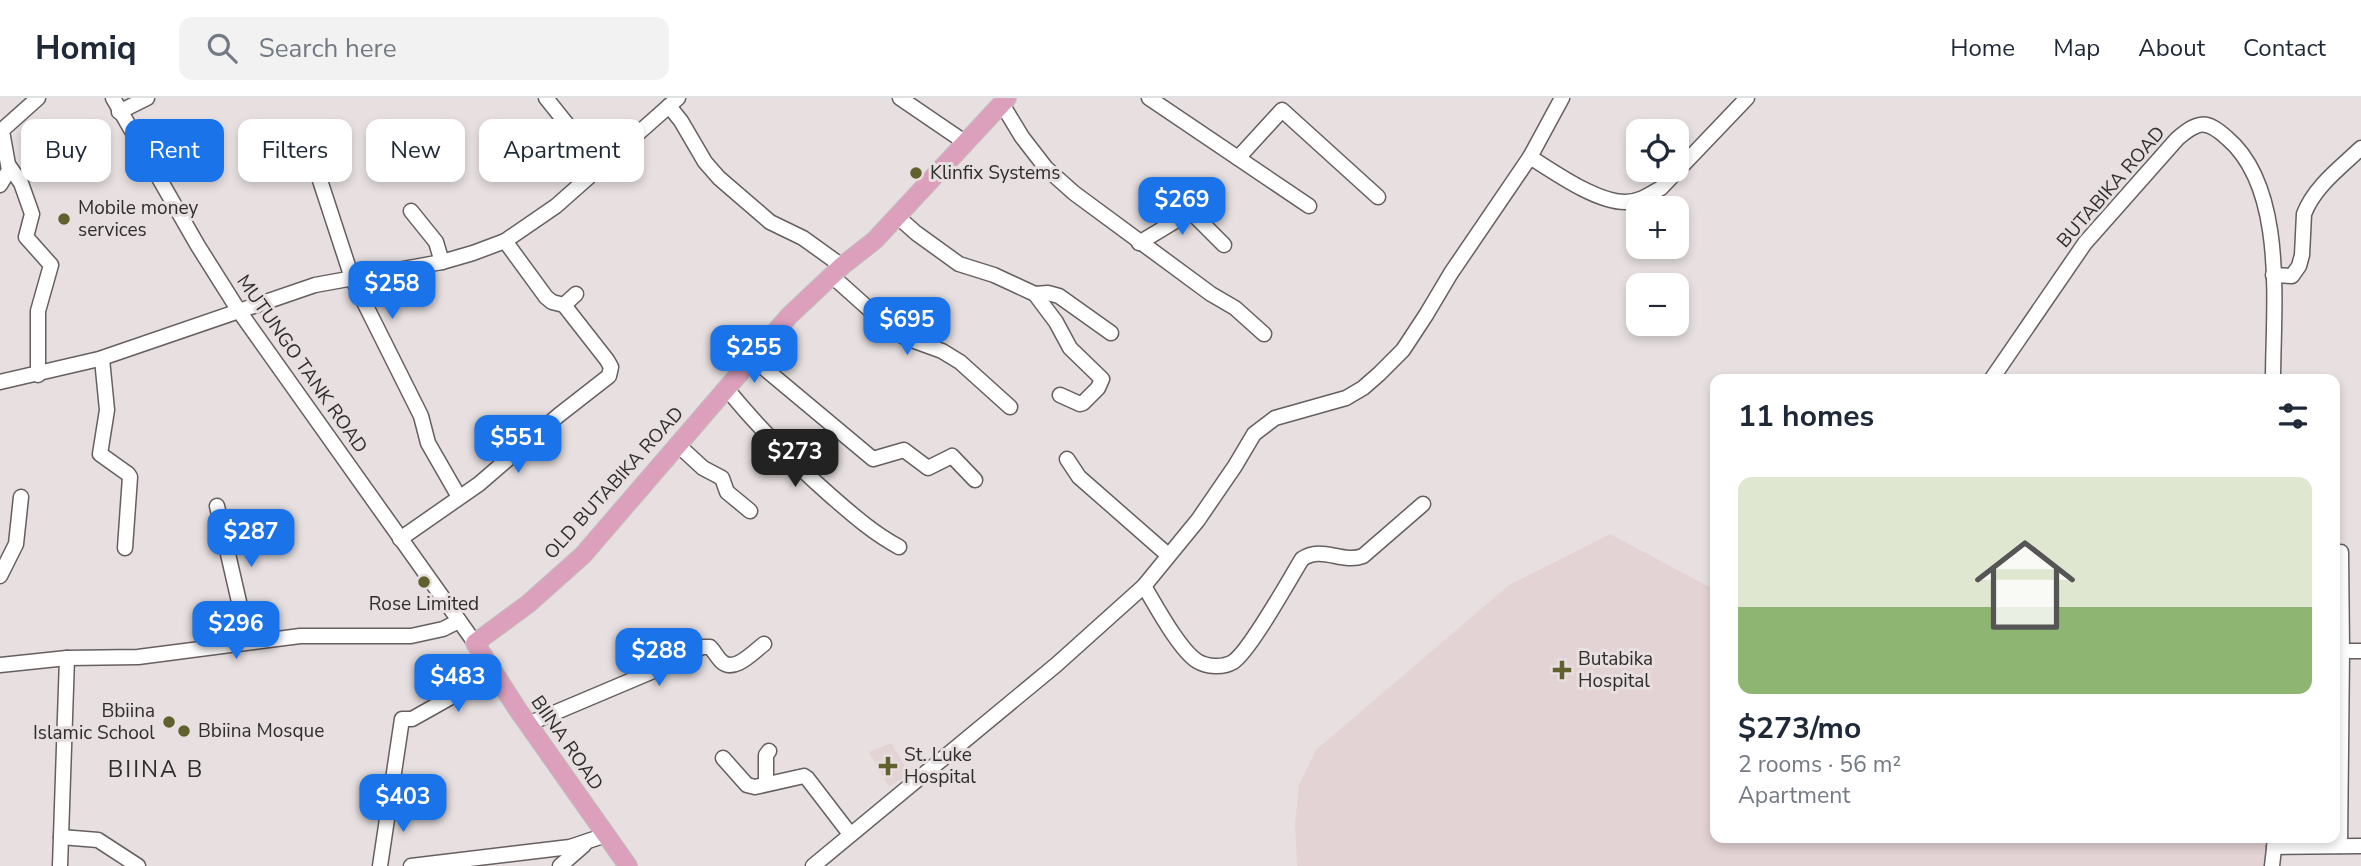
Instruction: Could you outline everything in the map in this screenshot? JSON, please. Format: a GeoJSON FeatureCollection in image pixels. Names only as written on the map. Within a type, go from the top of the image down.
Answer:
{"type":"FeatureCollection","features":[{"type":"Feature","properties":{"kind":"main road","name":"OLD BUTABIKA ROAD"},"geometry":{"type":"LineString","coordinates":[[475,643],[568,569],[789,316],[837,271],[876,240],[1004,101]]}},
{"type":"Feature","properties":{"kind":"main road","name":"BIINA ROAD"},"geometry":{"type":"LineString","coordinates":[[475,643],[528,724],[628,866]]}},
{"type":"Feature","properties":{"kind":"street"},"geometry":{"type":"LineString","coordinates":[[38,98],[1,131],[9,166],[20,183],[33,214],[26,237],[51,265],[38,311],[38,375]]}},
{"type":"Feature","properties":{"kind":"street"},"geometry":{"type":"LineString","coordinates":[[116,105],[147,98]]}},
{"type":"Feature","properties":{"kind":"street"},"geometry":{"type":"LineString","coordinates":[[546,98],[563,119]]}},
{"type":"Feature","properties":{"kind":"street"},"geometry":{"type":"LineString","coordinates":[[900,98],[966,144]]}},
{"type":"Feature","properties":{"kind":"street"},"geometry":{"type":"LineString","coordinates":[[1149,98],[1309,206]]}},
{"type":"Feature","properties":{"kind":"street"},"geometry":{"type":"LineString","coordinates":[[813,866],[1056,665],[1144,586],[1198,520],[1254,433],[1275,418],[1346,398],[1363,388],[1403,350],[1530,156],[1562,98]]}},
{"type":"Feature","properties":{"kind":"street"},"geometry":{"type":"LineString","coordinates":[[1530,156],[1604,198],[1625,202],[1644,199],[1661,188],[1747,98]]}},
{"type":"Feature","properties":{"kind":"street"},"geometry":{"type":"LineString","coordinates":[[1004,101],[1022,137],[1046,168],[1139,243],[1235,308],[1264,334]]}},
{"type":"Feature","properties":{"kind":"street"},"geometry":{"type":"LineString","coordinates":[[644,130],[674,102],[705,162],[719,178],[770,222],[803,238],[890,327],[906,338],[942,351],[960,362],[1010,407]]}},
{"type":"Feature","properties":{"kind":"street","name":"MUTUNGO TANK ROAD"},"geometry":{"type":"LineString","coordinates":[[116,105],[198,246],[239,310],[475,643]]}},
{"type":"Feature","properties":{"kind":"street"},"geometry":{"type":"LineString","coordinates":[[1238,158],[1282,110],[1378,197]]}},
{"type":"Feature","properties":{"kind":"street","name":"BUTABIKA ROAD"},"geometry":{"type":"LineString","coordinates":[[1995,374],[2085,243],[2177,139],[2191,127],[2202,124],[2210,125],[2231,141],[2257,177],[2268,215],[2273,275],[2273,374]]}},
{"type":"Feature","properties":{"kind":"street"},"geometry":{"type":"LineString","coordinates":[[2273,275],[2292,276],[2300,262],[2306,206],[2322,186],[2361,148]]}},
{"type":"Feature","properties":{"kind":"street"},"geometry":{"type":"LineString","coordinates":[[0,185],[9,166]]}},
{"type":"Feature","properties":{"kind":"street"},"geometry":{"type":"LineString","coordinates":[[321,182],[352,278],[421,416],[428,443],[459,497]]}},
{"type":"Feature","properties":{"kind":"street"},"geometry":{"type":"LineString","coordinates":[[0,382],[102,359],[316,285],[442,262],[473,253],[505,241],[585,182]]}},
{"type":"Feature","properties":{"kind":"street"},"geometry":{"type":"LineString","coordinates":[[411,211],[436,242],[442,262]]}},
{"type":"Feature","properties":{"kind":"street"},"geometry":{"type":"LineString","coordinates":[[1139,243],[1187,214],[1193,214],[1224,246]]}},
{"type":"Feature","properties":{"kind":"street"},"geometry":{"type":"LineString","coordinates":[[898,217],[959,264],[994,275],[1035,294],[1056,322],[1070,348],[1102,379],[1098,388],[1083,403],[1060,395]]}},
{"type":"Feature","properties":{"kind":"street"},"geometry":{"type":"LineString","coordinates":[[400,539],[503,465],[559,415],[609,376],[611,368],[607,360],[564,305],[552,302],[546,297],[505,241]]}},
{"type":"Feature","properties":{"kind":"street"},"geometry":{"type":"LineString","coordinates":[[564,305],[576,294]]}},
{"type":"Feature","properties":{"kind":"street"},"geometry":{"type":"LineString","coordinates":[[1035,294],[1059,296],[1111,333]]}},
{"type":"Feature","properties":{"kind":"street"},"geometry":{"type":"LineString","coordinates":[[752,358],[873,459],[904,450],[928,468],[953,456],[975,480]]}},
{"type":"Feature","properties":{"kind":"street"},"geometry":{"type":"LineString","coordinates":[[102,359],[107,410],[100,454],[130,477],[125,548]]}},
{"type":"Feature","properties":{"kind":"street"},"geometry":{"type":"LineString","coordinates":[[726,388],[761,430],[799,469],[865,525],[900,547]]}},
{"type":"Feature","properties":{"kind":"street"},"geometry":{"type":"LineString","coordinates":[[678,445],[703,468],[722,478],[727,492],[750,511]]}},
{"type":"Feature","properties":{"kind":"street"},"geometry":{"type":"LineString","coordinates":[[1067,459],[1079,477],[1168,555]]}},
{"type":"Feature","properties":{"kind":"street"},"geometry":{"type":"LineString","coordinates":[[0,576],[16,544],[21,497]]}},
{"type":"Feature","properties":{"kind":"street"},"geometry":{"type":"LineString","coordinates":[[1144,586],[1165,621],[1192,656],[1208,665],[1224,666],[1241,656],[1302,559],[1317,552],[1354,560],[1363,556],[1423,504]]}},
{"type":"Feature","properties":{"kind":"street"},"geometry":{"type":"LineString","coordinates":[[217,506],[248,641]]}},
{"type":"Feature","properties":{"kind":"street"},"geometry":{"type":"LineString","coordinates":[[2340,846],[2341,552]]}},
{"type":"Feature","properties":{"kind":"street"},"geometry":{"type":"LineString","coordinates":[[0,665],[67,658],[138,657],[300,636],[411,636],[443,629],[458,621]]}},
{"type":"Feature","properties":{"kind":"street"},"geometry":{"type":"LineString","coordinates":[[528,724],[677,661],[702,647],[710,647],[722,662],[729,665],[738,664],[764,644]]}},
{"type":"Feature","properties":{"kind":"street"},"geometry":{"type":"LineString","coordinates":[[2342,651],[2361,651]]}},
{"type":"Feature","properties":{"kind":"street"},"geometry":{"type":"LineString","coordinates":[[60,866],[67,658]]}},
{"type":"Feature","properties":{"kind":"street"},"geometry":{"type":"LineString","coordinates":[[380,866],[402,719],[412,719],[494,673]]}},
{"type":"Feature","properties":{"kind":"street"},"geometry":{"type":"LineString","coordinates":[[766,783],[766,755],[769,751]]}},
{"type":"Feature","properties":{"kind":"street"},"geometry":{"type":"LineString","coordinates":[[723,758],[747,785],[755,787],[804,776],[850,834]]}},
{"type":"Feature","properties":{"kind":"street"},"geometry":{"type":"LineString","coordinates":[[411,866],[570,847],[606,835]]}},
{"type":"Feature","properties":{"kind":"street"},"geometry":{"type":"LineString","coordinates":[[61,836],[98,840],[138,866]]}},
{"type":"Feature","properties":{"kind":"street"},"geometry":{"type":"LineString","coordinates":[[560,866],[587,842]]}},
{"type":"Feature","properties":{"kind":"street"},"geometry":{"type":"LineString","coordinates":[[2272,866],[2274,843]]}},
{"type":"Feature","properties":{"kind":"street"},"geometry":{"type":"LineString","coordinates":[[2290,843],[2361,846]]}},
{"type":"Feature","properties":{"kind":"shaded area","name":"Butabika Hospital"},"geometry":{"type":"Polygon","coordinates":[[[1610,534],[1710,587],[1710,843],[2267,843],[2266,866],[1297,866],[1295,824],[1299,785],[1316,750],[1509,585],[1610,534]]]}},
{"type":"Feature","properties":{"kind":"shaded area"},"geometry":{"type":"Polygon","coordinates":[[[891,743],[910,774],[889,787],[869,752],[891,743]]]}},
{"type":"Feature","properties":{"kind":"place","name":"Klinfix Systems"},"geometry":{"type":"Point","coordinates":[916,173]}},
{"type":"Feature","properties":{"kind":"place","name":"Mobile money services"},"geometry":{"type":"Point","coordinates":[64,219]}},
{"type":"Feature","properties":{"kind":"place","name":"Rose Limited"},"geometry":{"type":"Point","coordinates":[424,582]}},
{"type":"Feature","properties":{"kind":"place","name":"Butabika Hospital"},"geometry":{"type":"Point","coordinates":[1562,670]}},
{"type":"Feature","properties":{"kind":"place","name":"Bbiina Islamic School"},"geometry":{"type":"Point","coordinates":[169,722]}},
{"type":"Feature","properties":{"kind":"place","name":"Bbiina Mosque"},"geometry":{"type":"Point","coordinates":[184,731]}},
{"type":"Feature","properties":{"kind":"place","name":"St. Luke Hospital"},"geometry":{"type":"Point","coordinates":[888,766]}},
{"type":"Feature","properties":{"kind":"district","name":"BIINA B"},"geometry":{"type":"Point","coordinates":[156,769]}}]}
